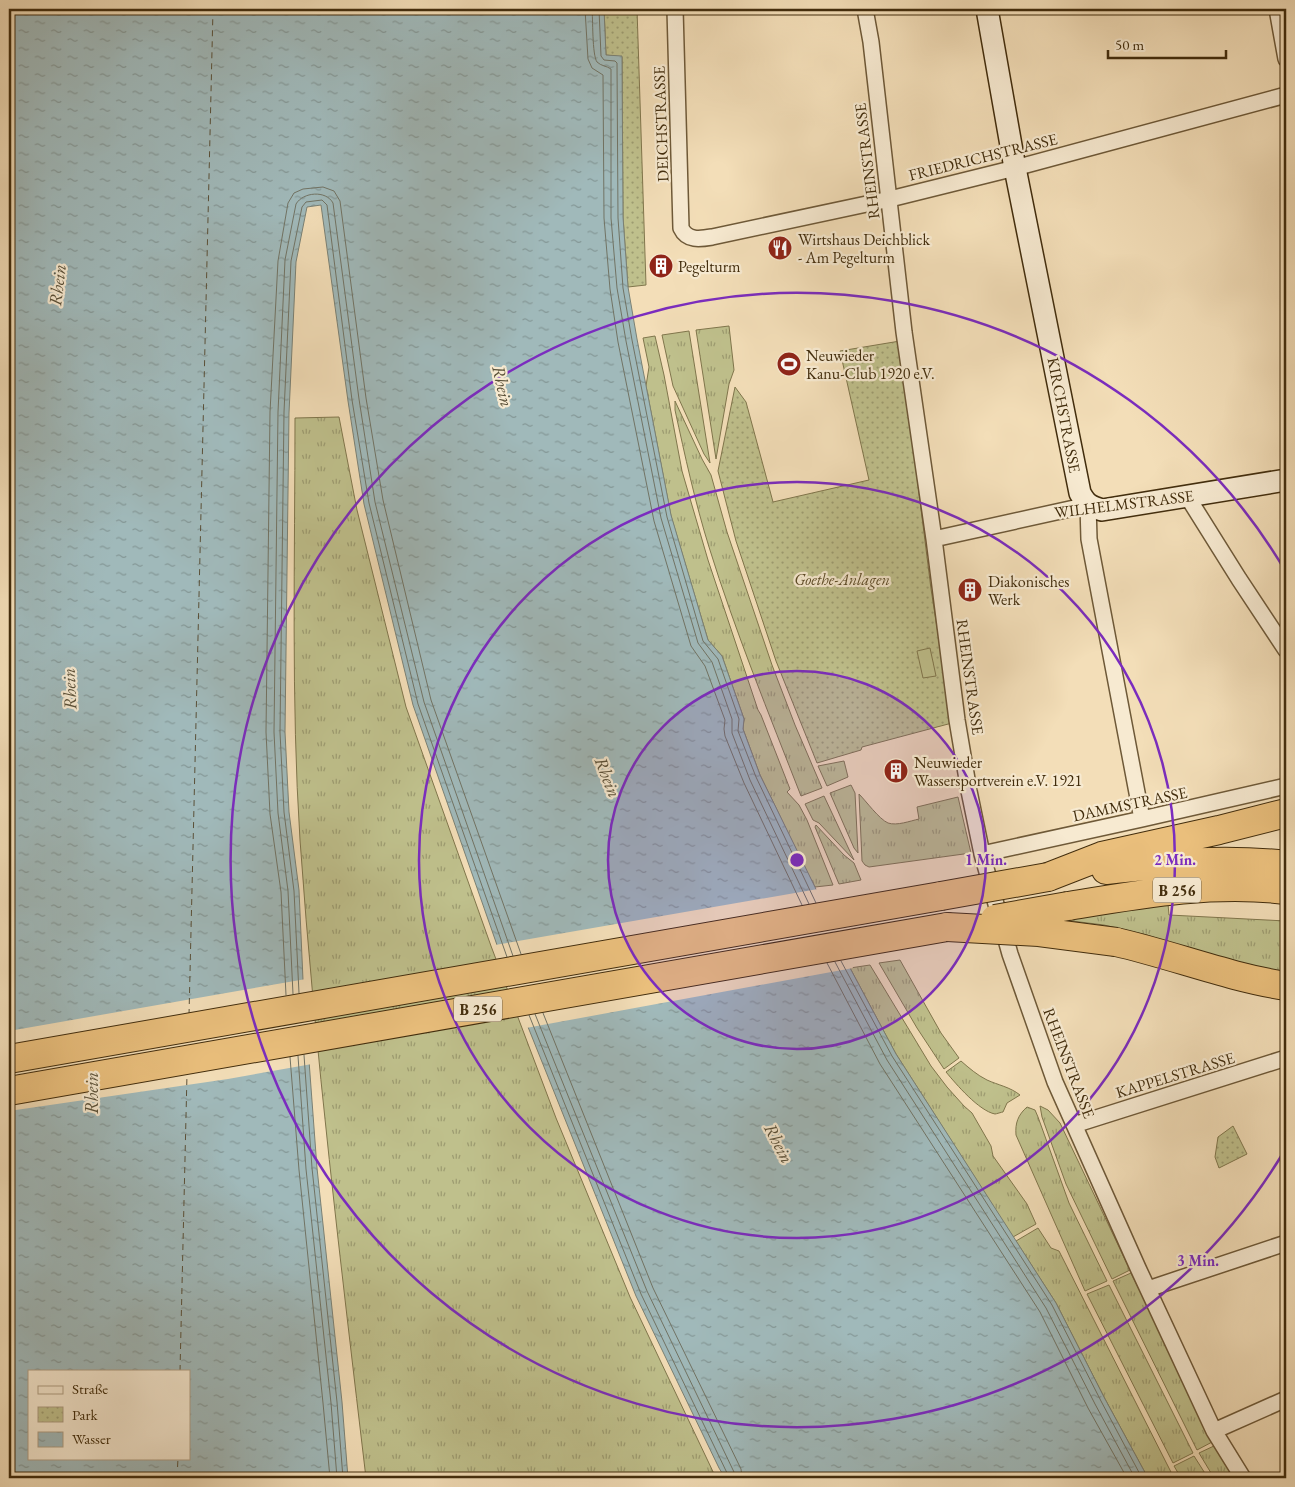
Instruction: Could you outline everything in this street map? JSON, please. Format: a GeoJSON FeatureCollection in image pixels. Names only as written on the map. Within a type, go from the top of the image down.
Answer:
{"type":"FeatureCollection","features":[{"type":"Feature","properties":{"kind":"highway"},"geometry":{"type":"LineString","coordinates":[[1048,877],[1102,856],[1286,813]]}},
{"type":"Feature","properties":{"kind":"highway","name":"B 256"},"geometry":{"type":"LineString","coordinates":[[9,1059],[1048,877],[1160,864],[1197,862],[1252,862],[1286,865]]}},
{"type":"Feature","properties":{"kind":"highway","name":"B 256"},"geometry":{"type":"LineString","coordinates":[[9,1091],[1136,895],[1227,886],[1286,890]]}},
{"type":"Feature","properties":{"kind":"highway"},"geometry":{"type":"LineString","coordinates":[[947,927],[1039,932],[1116,942],[1225,973],[1286,986]]}},
{"type":"Feature","properties":{"kind":"street","name":"DEICHSTRASSE"},"geometry":{"type":"LineString","coordinates":[[675,9],[681,228],[687,236]]}},
{"type":"Feature","properties":{"kind":"street","name":"RHEINSTRASSE"},"geometry":{"type":"LineString","coordinates":[[864,9],[871,42],[904,332],[934,539],[957,720],[982,854],[1010,954],[1055,1082],[1214,1431],[1243,1478]]}},
{"type":"Feature","properties":{"kind":"street","name":"KIRCHSTRASSE"},"geometry":{"type":"LineString","coordinates":[[987,9],[1015,168],[1080,493],[1088,505],[1089,539],[1142,820]]}},
{"type":"Feature","properties":{"kind":"street"},"geometry":{"type":"LineString","coordinates":[[1277,9],[1286,59]]}},
{"type":"Feature","properties":{"kind":"street","name":"FRIEDRICHSTRASSE"},"geometry":{"type":"LineString","coordinates":[[687,236],[695,238],[712,237],[890,199],[1015,168],[1286,95]]}},
{"type":"Feature","properties":{"kind":"street","name":"WILHELMSTRASSE"},"geometry":{"type":"LineString","coordinates":[[934,539],[1088,505],[1102,510],[1286,480]]}},
{"type":"Feature","properties":{"kind":"street"},"geometry":{"type":"LineString","coordinates":[[1187,496],[1286,650]]}},
{"type":"Feature","properties":{"kind":"street","name":"DAMMSTRASSE"},"geometry":{"type":"LineString","coordinates":[[982,854],[1142,820],[1286,786]]}},
{"type":"Feature","properties":{"kind":"street","name":"KAPPELSTRASSE"},"geometry":{"type":"LineString","coordinates":[[1074,1125],[1286,1058]]}},
{"type":"Feature","properties":{"kind":"street"},"geometry":{"type":"LineString","coordinates":[[1148,1289],[1286,1244]]}},
{"type":"Feature","properties":{"kind":"street"},"geometry":{"type":"LineString","coordinates":[[1214,1431],[1286,1399]]}},
{"type":"Feature","properties":{"kind":"green space"},"geometry":{"type":"Polygon","coordinates":[[[604,9],[637,9],[646,285],[628,287],[623,217],[622,57],[606,55],[604,9]]]}},
{"type":"Feature","properties":{"kind":"green space"},"geometry":{"type":"Polygon","coordinates":[[[729,326],[734,370],[729,384],[716,459],[696,330],[729,326]]]}},
{"type":"Feature","properties":{"kind":"green space"},"geometry":{"type":"Polygon","coordinates":[[[689,331],[710,463],[704,454],[673,386],[662,335],[689,331]]]}},
{"type":"Feature","properties":{"kind":"green space"},"geometry":{"type":"Polygon","coordinates":[[[655,336],[682,471],[708,560],[758,710],[790,789],[787,792],[799,805],[807,820],[833,885],[815,887],[807,872],[760,775],[743,729],[744,719],[722,656],[708,640],[671,516],[646,386],[649,367],[643,338],[655,336]]]}},
{"type":"Feature","properties":{"kind":"green space","name":"Goethe-Anlagen"},"geometry":{"type":"Polygon","coordinates":[[[900,341],[931,589],[952,723],[862,747],[861,750],[817,763],[776,661],[736,541],[718,471],[735,387],[746,402],[773,502],[869,480],[840,351],[900,341]]]}},
{"type":"Feature","properties":{"kind":"green space"},"geometry":{"type":"Polygon","coordinates":[[[675,401],[711,475],[727,532],[772,665],[822,788],[801,796],[741,641],[709,547],[686,462],[675,410],[675,401]]]}},
{"type":"Feature","properties":{"kind":"green space"},"geometry":{"type":"Polygon","coordinates":[[[339,417],[357,510],[406,707],[491,946],[556,1118],[630,1297],[716,1478],[366,1478],[329,1159],[313,1000],[300,840],[295,735],[295,418],[339,417]]]}},
{"type":"Feature","properties":{"kind":"green space"},"geometry":{"type":"Polygon","coordinates":[[[930,648],[936,676],[923,678],[917,651],[930,648]]]}},
{"type":"Feature","properties":{"kind":"green space"},"geometry":{"type":"Polygon","coordinates":[[[844,761],[848,777],[827,786],[818,766],[844,761]]]}},
{"type":"Feature","properties":{"kind":"green space"},"geometry":{"type":"Polygon","coordinates":[[[851,785],[855,793],[858,853],[854,848],[830,793],[851,785]]]}},
{"type":"Feature","properties":{"kind":"green space"},"geometry":{"type":"Polygon","coordinates":[[[859,794],[884,821],[895,824],[919,819],[917,807],[958,797],[971,853],[869,867],[865,865],[862,861],[859,794]]]}},
{"type":"Feature","properties":{"kind":"green space"},"geometry":{"type":"Polygon","coordinates":[[[824,796],[854,860],[819,823],[813,820],[805,804],[824,796]]]}},
{"type":"Feature","properties":{"kind":"green space"},"geometry":{"type":"Polygon","coordinates":[[[816,825],[854,863],[861,880],[839,884],[815,827],[816,825]]]}},
{"type":"Feature","properties":{"kind":"green space"},"geometry":{"type":"Polygon","coordinates":[[[1168,904],[1169,915],[1286,921],[1286,973],[1198,953],[1147,935],[1104,925],[1056,919],[1168,904]]]}},
{"type":"Feature","properties":{"kind":"green space"},"geometry":{"type":"Polygon","coordinates":[[[900,960],[941,1033],[959,1058],[944,1069],[917,1028],[879,963],[900,960]]]}},
{"type":"Feature","properties":{"kind":"green space"},"geometry":{"type":"Polygon","coordinates":[[[870,965],[931,1066],[947,1087],[972,1113],[991,1146],[993,1156],[1027,1204],[1036,1224],[1013,1237],[896,1054],[850,968],[870,965]]]}},
{"type":"Feature","properties":{"kind":"green space"},"geometry":{"type":"Polygon","coordinates":[[[961,1061],[983,1078],[1020,1095],[1007,1103],[1003,1112],[995,1114],[982,1108],[946,1072],[961,1061]]]}},
{"type":"Feature","properties":{"kind":"green space"},"geometry":{"type":"Polygon","coordinates":[[[1040,1106],[1048,1110],[1060,1123],[1130,1270],[1112,1279],[1066,1184],[1042,1117],[1040,1106]]]}},
{"type":"Feature","properties":{"kind":"green space"},"geometry":{"type":"Polygon","coordinates":[[[1027,1107],[1035,1110],[1069,1203],[1107,1281],[1085,1291],[1016,1135],[1018,1120],[1021,1113],[1027,1107]]]}},
{"type":"Feature","properties":{"kind":"green space"},"geometry":{"type":"Polygon","coordinates":[[[1233,1126],[1247,1154],[1219,1168],[1215,1157],[1218,1137],[1233,1126]]]}},
{"type":"Feature","properties":{"kind":"green space"},"geometry":{"type":"Polygon","coordinates":[[[1038,1228],[1051,1248],[1059,1251],[1174,1478],[1148,1478],[1056,1303],[1016,1241],[1038,1228]]]}},
{"type":"Feature","properties":{"kind":"green space"},"geometry":{"type":"Polygon","coordinates":[[[1131,1273],[1214,1441],[1197,1450],[1113,1281],[1131,1273]]]}},
{"type":"Feature","properties":{"kind":"green space"},"geometry":{"type":"Polygon","coordinates":[[[1109,1285],[1193,1453],[1173,1463],[1087,1294],[1109,1285]]]}},
{"type":"Feature","properties":{"kind":"green space"},"geometry":{"type":"Polygon","coordinates":[[[1216,1445],[1235,1478],[1214,1478],[1199,1453],[1216,1445]]]}},
{"type":"Feature","properties":{"kind":"green space"},"geometry":{"type":"Polygon","coordinates":[[[1194,1456],[1208,1478],[1181,1478],[1174,1466],[1194,1456]]]}},
{"type":"Feature","properties":{"kind":"water","name":"Rhein"},"geometry":{"type":"Polygon","coordinates":[[[9,9],[604,9],[606,55],[622,56],[623,217],[628,287],[671,515],[708,640],[722,656],[744,719],[743,729],[760,775],[815,887],[850,968],[896,1054],[1056,1303],[1148,1478],[725,1478],[636,1296],[497,945],[413,705],[364,504],[321,205],[307,207],[296,262],[289,413],[285,732],[289,812],[299,890],[303,980],[317,1168],[342,1402],[348,1478],[9,1478],[9,9]]]}},
{"type":"Feature","properties":{"kind":"pier"},"geometry":{"type":"Polygon","coordinates":[[[818,889],[853,968],[526,1028],[495,945],[818,889]]]}},
{"type":"Feature","properties":{"kind":"pier"},"geometry":{"type":"Polygon","coordinates":[[[306,979],[312,1064],[228,1079],[9,1111],[9,1031],[306,979]]]}},
{"type":"Feature","properties":{"kind":"ferry route"},"geometry":{"type":"LineString","coordinates":[[189,1015],[213,9]]}},
{"type":"Feature","properties":{"kind":"ferry route"},"geometry":{"type":"LineString","coordinates":[[180,1370],[187,1074]]}},
{"type":"Feature","properties":{"kind":"ferry route"},"geometry":{"type":"LineString","coordinates":[[177,1478],[178,1460]]}},
{"type":"Feature","properties":{"kind":"place","name":"Wirtshaus Deichblick - Am Pegelturm"},"geometry":{"type":"Point","coordinates":[780,248]}},
{"type":"Feature","properties":{"kind":"place","name":"Pegelturm"},"geometry":{"type":"Point","coordinates":[661,266]}},
{"type":"Feature","properties":{"kind":"place","name":"Neuwieder Kanu-Club 1920 e.V."},"geometry":{"type":"Point","coordinates":[789,364]}},
{"type":"Feature","properties":{"kind":"place","name":"Diakonisches Werk"},"geometry":{"type":"Point","coordinates":[970,590]}},
{"type":"Feature","properties":{"kind":"place","name":"Neuwieder Wassersportverein e.V. 1921"},"geometry":{"type":"Point","coordinates":[896,771]}}]}
